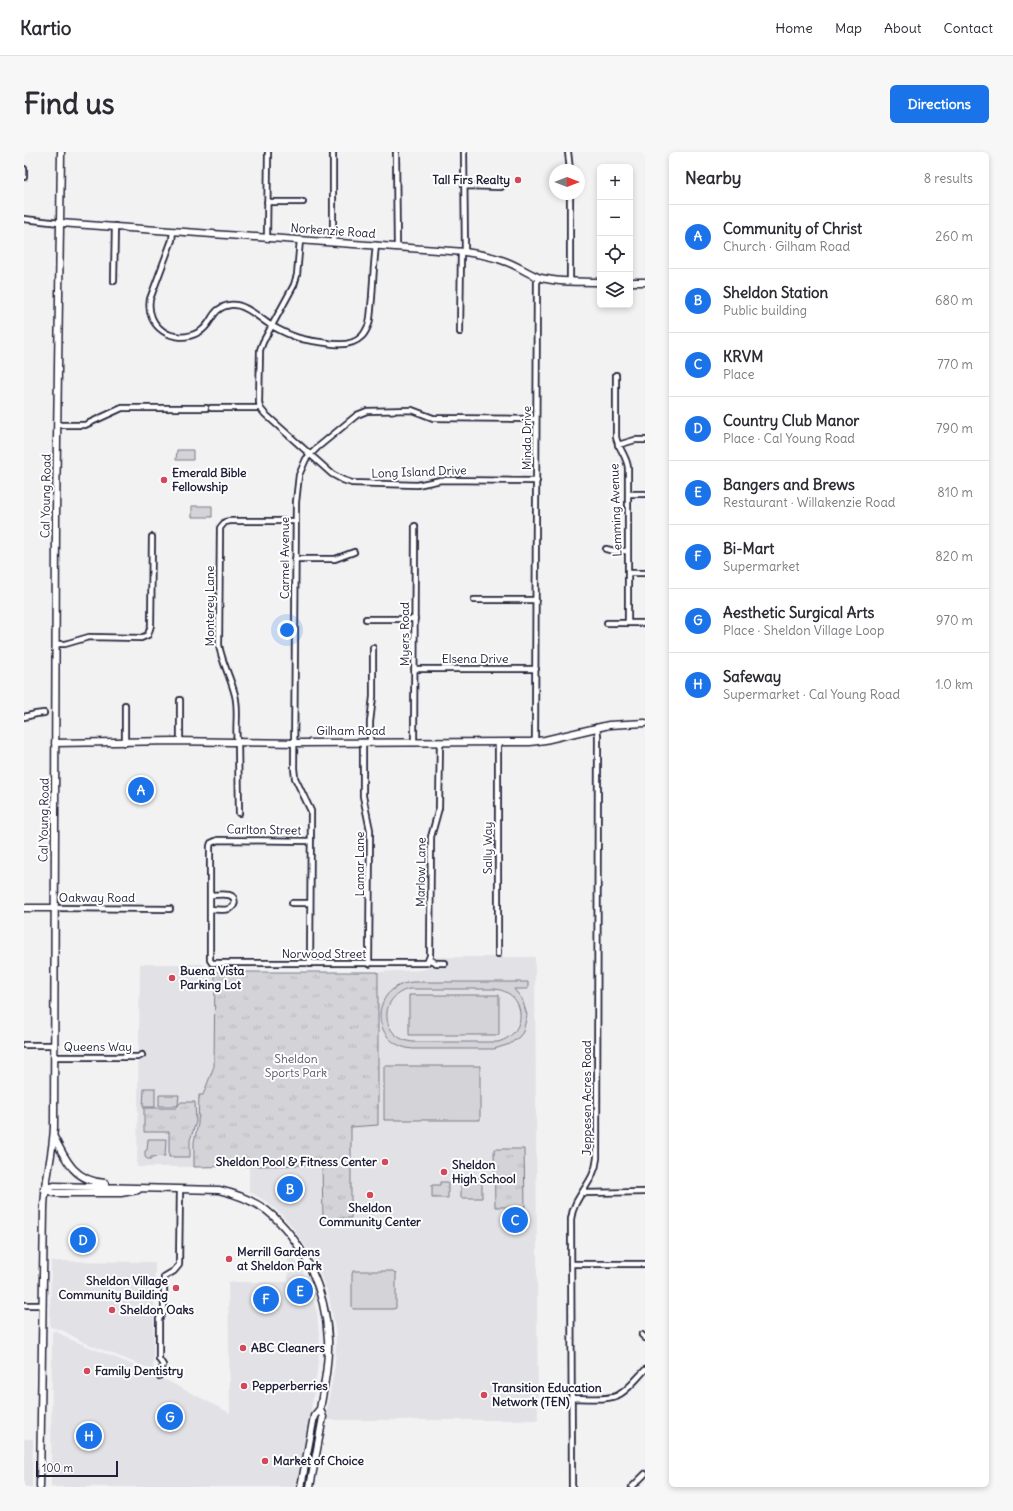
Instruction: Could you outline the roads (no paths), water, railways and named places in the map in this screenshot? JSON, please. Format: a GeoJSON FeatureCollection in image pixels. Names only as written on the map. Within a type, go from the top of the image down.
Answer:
{"type":"FeatureCollection","features":[{"type":"Feature","properties":{"kind":"street","name":"Cal Young Road"},"geometry":{"type":"LineString","coordinates":[[40,1487],[44,1190],[54,1135],[55,743],[61,152]]}},
{"type":"Feature","properties":{"kind":"street"},"geometry":{"type":"LineString","coordinates":[[267,238],[268,152]]}},
{"type":"Feature","properties":{"kind":"street"},"geometry":{"type":"LineString","coordinates":[[333,152],[333,243]]}},
{"type":"Feature","properties":{"kind":"street"},"geometry":{"type":"LineString","coordinates":[[396,152],[397,247]]}},
{"type":"Feature","properties":{"kind":"street"},"geometry":{"type":"LineString","coordinates":[[460,332],[464,152]]}},
{"type":"Feature","properties":{"kind":"street"},"geometry":{"type":"LineString","coordinates":[[568,152],[569,164]]}},
{"type":"Feature","properties":{"kind":"street"},"geometry":{"type":"LineString","coordinates":[[24,169],[24,177]]}},
{"type":"Feature","properties":{"kind":"street"},"geometry":{"type":"LineString","coordinates":[[464,186],[501,187]]}},
{"type":"Feature","properties":{"kind":"street"},"geometry":{"type":"LineString","coordinates":[[570,200],[570,281]]}},
{"type":"Feature","properties":{"kind":"street"},"geometry":{"type":"LineString","coordinates":[[267,202],[303,202]]}},
{"type":"Feature","properties":{"kind":"street"},"geometry":{"type":"LineString","coordinates":[[24,219],[60,223]]}},
{"type":"Feature","properties":{"kind":"street","name":"Norkenzie Road"},"geometry":{"type":"LineString","coordinates":[[60,223],[463,251],[488,255],[507,262],[537,277],[553,280],[597,282]]}},
{"type":"Feature","properties":{"kind":"street"},"geometry":{"type":"LineString","coordinates":[[114,281],[115,226]]}},
{"type":"Feature","properties":{"kind":"street"},"geometry":{"type":"LineString","coordinates":[[173,231],[171,242],[149,302],[150,313],[157,327],[173,336],[194,335],[205,328],[218,310],[231,305],[243,308],[292,337],[342,344],[358,339],[365,332],[369,324],[376,245]]}},
{"type":"Feature","properties":{"kind":"street"},"geometry":{"type":"LineString","coordinates":[[58,425],[83,426],[122,408],[260,408],[259,354],[262,342],[294,285],[297,275],[300,240]]}},
{"type":"Feature","properties":{"kind":"street","name":"Minda Drive"},"geometry":{"type":"LineString","coordinates":[[535,741],[537,277]]}},
{"type":"Feature","properties":{"kind":"street"},"geometry":{"type":"LineString","coordinates":[[633,282],[645,282]]}},
{"type":"Feature","properties":{"kind":"street","name":"Lemming Avenue"},"geometry":{"type":"LineString","coordinates":[[616,375],[616,436],[618,445],[628,465],[628,622]]}},
{"type":"Feature","properties":{"kind":"street","name":"Long Island Drive"},"geometry":{"type":"LineString","coordinates":[[260,408],[335,476],[356,484],[417,485],[441,480],[537,481]]}},
{"type":"Feature","properties":{"kind":"street","name":"Carmel Avenue"},"geometry":{"type":"LineString","coordinates":[[310,964],[311,810],[297,781],[294,771],[295,521],[298,480],[304,464],[311,454],[357,415],[370,410],[412,410],[434,418],[536,419]]}},
{"type":"Feature","properties":{"kind":"street"},"geometry":{"type":"LineString","coordinates":[[618,445],[634,440],[645,440]]}},
{"type":"Feature","properties":{"kind":"street"},"geometry":{"type":"LineString","coordinates":[[628,494],[645,494]]}},
{"type":"Feature","properties":{"kind":"street","name":"Monterey Lane"},"geometry":{"type":"LineString","coordinates":[[237,742],[236,702],[219,645],[220,528],[225,522],[230,521],[295,521]]}},
{"type":"Feature","properties":{"kind":"street","name":"Myers Road"},"geometry":{"type":"LineString","coordinates":[[414,742],[415,526]]}},
{"type":"Feature","properties":{"kind":"street"},"geometry":{"type":"LineString","coordinates":[[56,644],[65,644],[89,637],[141,638],[148,635],[151,625],[152,537]]}},
{"type":"Feature","properties":{"kind":"street"},"geometry":{"type":"LineString","coordinates":[[606,549],[628,552]]}},
{"type":"Feature","properties":{"kind":"street"},"geometry":{"type":"LineString","coordinates":[[296,559],[335,559],[354,552]]}},
{"type":"Feature","properties":{"kind":"street"},"geometry":{"type":"LineString","coordinates":[[628,572],[645,573]]}},
{"type":"Feature","properties":{"kind":"street"},"geometry":{"type":"LineString","coordinates":[[474,600],[536,600]]}},
{"type":"Feature","properties":{"kind":"street"},"geometry":{"type":"LineString","coordinates":[[366,619],[415,619]]}},
{"type":"Feature","properties":{"kind":"street"},"geometry":{"type":"LineString","coordinates":[[607,623],[645,623]]}},
{"type":"Feature","properties":{"kind":"street","name":"Lamar Lane"},"geometry":{"type":"LineString","coordinates":[[369,964],[370,830],[363,796],[366,742],[370,722],[372,698],[372,648]]}},
{"type":"Feature","properties":{"kind":"street","name":"Elsena Drive"},"geometry":{"type":"LineString","coordinates":[[414,669],[536,669]]}},
{"type":"Feature","properties":{"kind":"street"},"geometry":{"type":"LineString","coordinates":[[180,700],[180,742]]}},
{"type":"Feature","properties":{"kind":"street"},"geometry":{"type":"LineString","coordinates":[[125,705],[125,743]]}},
{"type":"Feature","properties":{"kind":"street"},"geometry":{"type":"LineString","coordinates":[[24,717],[44,713]]}},
{"type":"Feature","properties":{"kind":"street","name":"Gilham Road"},"geometry":{"type":"LineString","coordinates":[[55,743],[535,741],[621,723],[645,723]]}},
{"type":"Feature","properties":{"kind":"street","name":"Jeppesen Acres Road"},"geometry":{"type":"LineString","coordinates":[[572,1487],[571,1217],[575,1203],[593,1175],[597,1158],[597,727]]}},
{"type":"Feature","properties":{"kind":"street"},"geometry":{"type":"LineString","coordinates":[[237,742],[239,813]]}},
{"type":"Feature","properties":{"kind":"street","name":"Marlow Lane"},"geometry":{"type":"LineString","coordinates":[[430,958],[431,839],[439,808],[440,742]]}},
{"type":"Feature","properties":{"kind":"street","name":"Sally Way"},"geometry":{"type":"LineString","coordinates":[[498,742],[498,954]]}},
{"type":"Feature","properties":{"kind":"street","name":"Carlton Street"},"geometry":{"type":"LineString","coordinates":[[210,895],[210,846],[212,841],[311,841]]}},
{"type":"Feature","properties":{"kind":"street"},"geometry":{"type":"LineString","coordinates":[[210,895],[230,895],[234,898],[235,903],[233,907],[229,909],[210,909],[210,895]]}},
{"type":"Feature","properties":{"kind":"street"},"geometry":{"type":"LineString","coordinates":[[292,903],[310,903]]}},
{"type":"Feature","properties":{"kind":"street","name":"Oakway Road"},"geometry":{"type":"LineString","coordinates":[[24,908],[170,909]]}},
{"type":"Feature","properties":{"kind":"street","name":"Norwood Street"},"geometry":{"type":"LineString","coordinates":[[210,909],[210,960],[213,963],[424,964],[427,963],[430,958]]}},
{"type":"Feature","properties":{"kind":"street"},"geometry":{"type":"LineString","coordinates":[[430,958],[436,963],[445,963]]}},
{"type":"Feature","properties":{"kind":"street"},"geometry":{"type":"LineString","coordinates":[[24,1045],[55,1045]]}},
{"type":"Feature","properties":{"kind":"street","name":"Queens Way"},"geometry":{"type":"LineString","coordinates":[[55,1057],[138,1057],[142,1055]]}},
{"type":"Feature","properties":{"kind":"street"},"geometry":{"type":"LineString","coordinates":[[54,1135],[68,1163],[80,1175],[96,1182],[122,1184],[130,1187]]}},
{"type":"Feature","properties":{"kind":"street"},"geometry":{"type":"LineString","coordinates":[[44,1190],[54,1186],[219,1190],[237,1195],[260,1206],[273,1216],[285,1229],[298,1247],[315,1280],[323,1305],[327,1328],[328,1356],[320,1409],[323,1417],[310,1487]]}},
{"type":"Feature","properties":{"kind":"street"},"geometry":{"type":"LineString","coordinates":[[44,1190],[54,1193],[121,1193],[144,1189]]}},
{"type":"Feature","properties":{"kind":"street"},"geometry":{"type":"LineString","coordinates":[[158,1376],[162,1365],[159,1358],[159,1320],[164,1311],[164,1276],[174,1271],[179,1265],[180,1189]]}},
{"type":"Feature","properties":{"kind":"street"},"geometry":{"type":"LineString","coordinates":[[582,1193],[645,1192]]}},
{"type":"Feature","properties":{"kind":"street"},"geometry":{"type":"LineString","coordinates":[[571,1264],[645,1264]]}},
{"type":"Feature","properties":{"kind":"street"},"geometry":{"type":"LineString","coordinates":[[24,1305],[42,1306]]}},
{"type":"Feature","properties":{"kind":"street"},"geometry":{"type":"LineString","coordinates":[[571,1398],[608,1398],[618,1396],[645,1370]]}},
{"type":"Feature","properties":{"kind":"street"},"geometry":{"type":"LineString","coordinates":[[301,1487],[314,1416],[320,1409]]}},
{"type":"Feature","properties":{"kind":"street"},"geometry":{"type":"LineString","coordinates":[[632,1487],[645,1474]]}},
{"type":"Feature","properties":{"kind":"place","name":"Tall Firs Realty"},"geometry":{"type":"Point","coordinates":[518,180]}},
{"type":"Feature","properties":{"kind":"place","name":"Emerald Bible Fellowship"},"geometry":{"type":"Point","coordinates":[164,480]}},
{"type":"Feature","properties":{"kind":"place","name":"Community of Christ"},"geometry":{"type":"Point","coordinates":[141,790]}},
{"type":"Feature","properties":{"kind":"place","name":"Buena Vista Parking Lot"},"geometry":{"type":"Point","coordinates":[172,978]}},
{"type":"Feature","properties":{"kind":"place","name":"Sheldon Pool & Fitness Center"},"geometry":{"type":"Point","coordinates":[385,1162]}},
{"type":"Feature","properties":{"kind":"place","name":"Sheldon High School"},"geometry":{"type":"Point","coordinates":[444,1172]}},
{"type":"Feature","properties":{"kind":"place","name":"Sheldon Station"},"geometry":{"type":"Point","coordinates":[290,1189]}},
{"type":"Feature","properties":{"kind":"place","name":"Sheldon Community Center"},"geometry":{"type":"Point","coordinates":[370,1195]}},
{"type":"Feature","properties":{"kind":"place","name":"KRVM"},"geometry":{"type":"Point","coordinates":[515,1220]}},
{"type":"Feature","properties":{"kind":"place","name":"Country Club Manor"},"geometry":{"type":"Point","coordinates":[83,1240]}},
{"type":"Feature","properties":{"kind":"place","name":"Merrill Gardens at Sheldon Park"},"geometry":{"type":"Point","coordinates":[229,1259]}},
{"type":"Feature","properties":{"kind":"place","name":"Sheldon Village Community Building"},"geometry":{"type":"Point","coordinates":[176,1288]}},
{"type":"Feature","properties":{"kind":"place","name":"Bangers and Brews"},"geometry":{"type":"Point","coordinates":[300,1291]}},
{"type":"Feature","properties":{"kind":"place","name":"Bi-Mart"},"geometry":{"type":"Point","coordinates":[266,1299]}},
{"type":"Feature","properties":{"kind":"place","name":"Sheldon Oaks"},"geometry":{"type":"Point","coordinates":[112,1310]}},
{"type":"Feature","properties":{"kind":"place","name":"ABC Cleaners"},"geometry":{"type":"Point","coordinates":[243,1348]}},
{"type":"Feature","properties":{"kind":"place","name":"Family Dentistry"},"geometry":{"type":"Point","coordinates":[87,1371]}},
{"type":"Feature","properties":{"kind":"place","name":"Pepperberries"},"geometry":{"type":"Point","coordinates":[244,1386]}},
{"type":"Feature","properties":{"kind":"place","name":"Transition Education Network (TEN)"},"geometry":{"type":"Point","coordinates":[484,1395]}},
{"type":"Feature","properties":{"kind":"place","name":"Aesthetic Surgical Arts"},"geometry":{"type":"Point","coordinates":[170,1417]}},
{"type":"Feature","properties":{"kind":"place","name":"Safeway"},"geometry":{"type":"Point","coordinates":[89,1436]}},
{"type":"Feature","properties":{"kind":"place","name":"Market of Choice"},"geometry":{"type":"Point","coordinates":[265,1461]}},
{"type":"Feature","properties":{"kind":"park label","name":"Sheldon Sports Park"},"geometry":{"type":"Point","coordinates":[296,1066]}}]}
